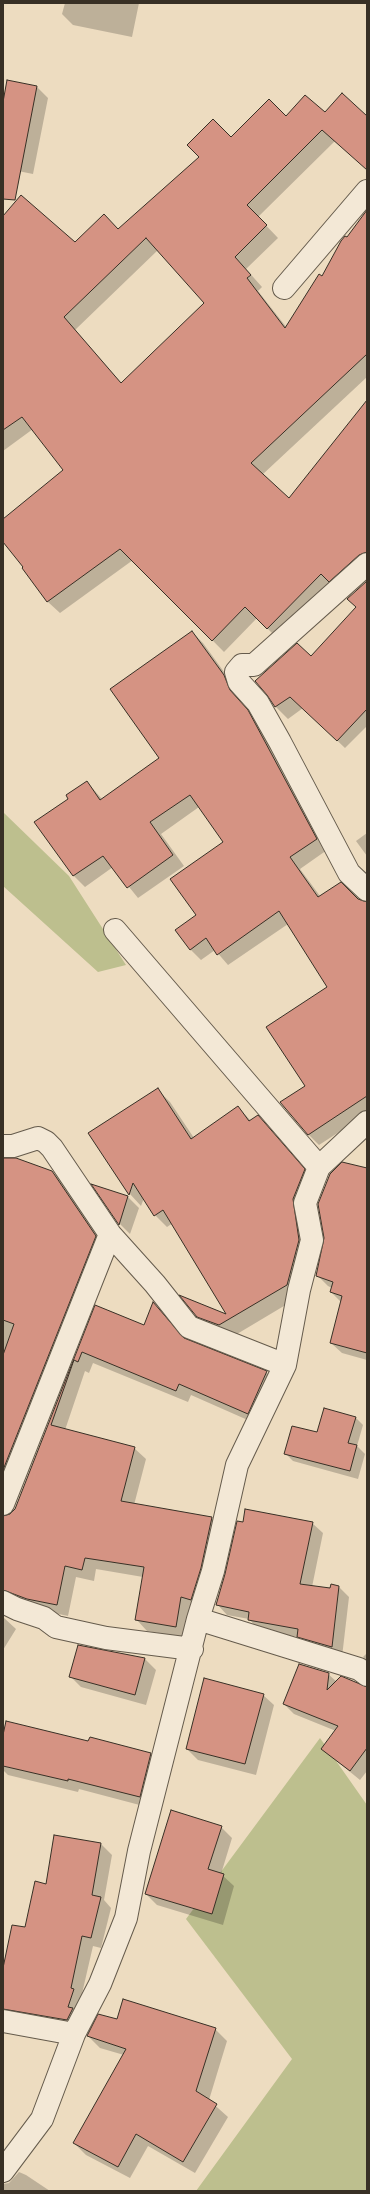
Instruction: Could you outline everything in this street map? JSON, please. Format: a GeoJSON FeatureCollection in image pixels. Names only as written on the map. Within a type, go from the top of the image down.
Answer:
{"type":"FeatureCollection","features":[{"type":"Feature","properties":{"kind":"street"},"geometry":{"type":"LineString","coordinates":[[284,288],[367,191]]}},
{"type":"Feature","properties":{"kind":"street"},"geometry":{"type":"LineString","coordinates":[[367,564],[254,666],[242,665],[236,672],[239,682],[258,703],[273,729],[348,872],[367,890]]}},
{"type":"Feature","properties":{"kind":"street"},"geometry":{"type":"LineString","coordinates":[[115,930],[319,1167]]}},
{"type":"Feature","properties":{"kind":"street"},"geometry":{"type":"LineString","coordinates":[[3,2171],[42,2119],[74,2034],[100,1984],[126,1918],[139,1851],[192,1649],[198,1618],[213,1572],[237,1465],[285,1365],[299,1290],[312,1240],[305,1203],[319,1167],[367,1122]]}},
{"type":"Feature","properties":{"kind":"street"},"geometry":{"type":"LineString","coordinates":[[3,1146],[13,1146],[38,1138],[46,1142],[52,1148],[110,1234],[155,1284],[189,1327],[285,1365]]}},
{"type":"Feature","properties":{"kind":"street"},"geometry":{"type":"LineString","coordinates":[[3,1504],[110,1234]]}},
{"type":"Feature","properties":{"kind":"street"},"geometry":{"type":"LineString","coordinates":[[3,1602],[17,1609],[44,1618],[56,1627],[106,1638],[192,1649]]}},
{"type":"Feature","properties":{"kind":"street"},"geometry":{"type":"LineString","coordinates":[[198,1618],[359,1669],[367,1675]]}},
{"type":"Feature","properties":{"kind":"street"},"geometry":{"type":"LineString","coordinates":[[3,2021],[74,2034]]}},
{"type":"Feature","properties":{"kind":"green space"},"geometry":{"type":"Polygon","coordinates":[[[3,812],[69,876],[126,965],[98,972],[3,886],[3,812]]]}},
{"type":"Feature","properties":{"kind":"green space"},"geometry":{"type":"Polygon","coordinates":[[[320,1738],[367,1805],[367,2191],[196,2191],[292,2059],[186,1919],[320,1738]]]}},
{"type":"Feature","properties":{"kind":"building"},"geometry":{"type":"Polygon","coordinates":[[[7,80],[37,86],[15,200],[3,199],[3,102],[7,80]]]}},
{"type":"Feature","properties":{"kind":"building"},"geometry":{"type":"Polygon","coordinates":[[[342,93],[367,116],[367,170],[322,130],[247,205],[267,225],[235,257],[251,275],[247,278],[285,328],[319,274],[322,276],[341,241],[345,236],[347,237],[367,210],[367,354],[251,463],[289,498],[367,400],[367,552],[359,555],[329,582],[321,574],[267,629],[245,607],[212,641],[120,549],[47,602],[22,568],[23,567],[3,542],[3,519],[63,470],[22,417],[3,430],[3,216],[21,195],[75,242],[104,214],[118,229],[199,157],[187,145],[213,119],[231,137],[269,99],[286,116],[305,95],[325,112],[342,93]],[[146,238],[64,317],[121,383],[204,303],[146,238]]]}},
{"type":"Feature","properties":{"kind":"building"},"geometry":{"type":"Polygon","coordinates":[[[367,581],[367,709],[337,741],[290,697],[275,707],[255,681],[297,643],[311,656],[356,607],[347,599],[367,581]]]}},
{"type":"Feature","properties":{"kind":"building"},"geometry":{"type":"Polygon","coordinates":[[[192,631],[224,675],[230,690],[248,710],[317,839],[290,857],[318,897],[341,882],[358,899],[367,902],[367,1096],[308,1135],[280,1102],[305,1086],[266,1027],[327,987],[279,911],[217,955],[206,938],[190,950],[175,930],[196,915],[170,879],[223,842],[190,795],[150,822],[173,855],[127,888],[103,856],[73,876],[34,822],[68,799],[66,795],[87,781],[100,800],[159,758],[110,689],[192,631]]]}},
{"type":"Feature","properties":{"kind":"building"},"geometry":{"type":"Polygon","coordinates":[[[158,1088],[191,1139],[238,1106],[249,1121],[258,1115],[305,1169],[293,1199],[299,1240],[287,1285],[219,1325],[197,1317],[179,1295],[226,1314],[163,1210],[154,1216],[133,1183],[129,1195],[88,1133],[158,1088]]]}},
{"type":"Feature","properties":{"kind":"building"},"geometry":{"type":"Polygon","coordinates":[[[3,1158],[16,1158],[52,1171],[96,1236],[3,1470],[3,1355],[14,1324],[3,1320],[3,1158]]]}},
{"type":"Feature","properties":{"kind":"building"},"geometry":{"type":"Polygon","coordinates":[[[342,1162],[367,1168],[367,1353],[330,1343],[342,1296],[330,1292],[333,1282],[316,1276],[324,1238],[318,1204],[330,1174],[342,1162]]]}},
{"type":"Feature","properties":{"kind":"building"},"geometry":{"type":"Polygon","coordinates":[[[91,1184],[128,1196],[119,1225],[91,1184]]]}},
{"type":"Feature","properties":{"kind":"building"},"geometry":{"type":"Polygon","coordinates":[[[153,1302],[184,1338],[267,1371],[248,1414],[179,1384],[176,1391],[82,1352],[78,1362],[74,1360],[51,1425],[135,1447],[121,1501],[212,1517],[201,1568],[191,1600],[181,1597],[176,1627],[135,1620],[144,1567],[85,1558],[82,1570],[65,1566],[57,1605],[27,1599],[3,1590],[3,1516],[10,1514],[15,1509],[95,1305],[144,1325],[153,1302]]]}},
{"type":"Feature","properties":{"kind":"building"},"geometry":{"type":"Polygon","coordinates":[[[324,1408],[356,1417],[348,1443],[357,1445],[350,1471],[284,1454],[292,1426],[317,1432],[324,1408]]]}},
{"type":"Feature","properties":{"kind":"building"},"geometry":{"type":"Polygon","coordinates":[[[245,1509],[313,1522],[300,1584],[330,1588],[331,1584],[339,1586],[332,1647],[297,1637],[298,1629],[248,1620],[249,1612],[216,1605],[225,1574],[237,1521],[243,1522],[245,1509]]]}},
{"type":"Feature","properties":{"kind":"building"},"geometry":{"type":"Polygon","coordinates":[[[78,1645],[145,1658],[135,1695],[69,1677],[78,1645]]]}},
{"type":"Feature","properties":{"kind":"building"},"geometry":{"type":"Polygon","coordinates":[[[299,1664],[329,1673],[327,1690],[341,1676],[367,1687],[367,1748],[350,1771],[321,1749],[338,1726],[283,1704],[299,1664]]]}},
{"type":"Feature","properties":{"kind":"building"},"geometry":{"type":"Polygon","coordinates":[[[204,1678],[264,1694],[245,1764],[186,1749],[204,1678]]]}},
{"type":"Feature","properties":{"kind":"building"},"geometry":{"type":"Polygon","coordinates":[[[6,1721],[88,1741],[90,1737],[151,1753],[140,1797],[68,1779],[68,1781],[3,1766],[3,1735],[6,1721]]]}},
{"type":"Feature","properties":{"kind":"building"},"geometry":{"type":"Polygon","coordinates":[[[171,1810],[222,1826],[208,1869],[224,1874],[212,1914],[145,1894],[171,1810]]]}},
{"type":"Feature","properties":{"kind":"building"},"geometry":{"type":"Polygon","coordinates":[[[54,1835],[101,1843],[92,1895],[101,1897],[91,1938],[82,1936],[71,1988],[74,1989],[68,2007],[73,2008],[67,2020],[3,2009],[3,1968],[12,1925],[25,1927],[35,1881],[46,1884],[54,1835]]]}},
{"type":"Feature","properties":{"kind":"building"},"geometry":{"type":"Polygon","coordinates":[[[123,1999],[216,2028],[196,2091],[217,2104],[183,2162],[136,2134],[118,2167],[73,2143],[126,2049],[87,2036],[98,2014],[117,2019],[123,1999]]]}}]}
